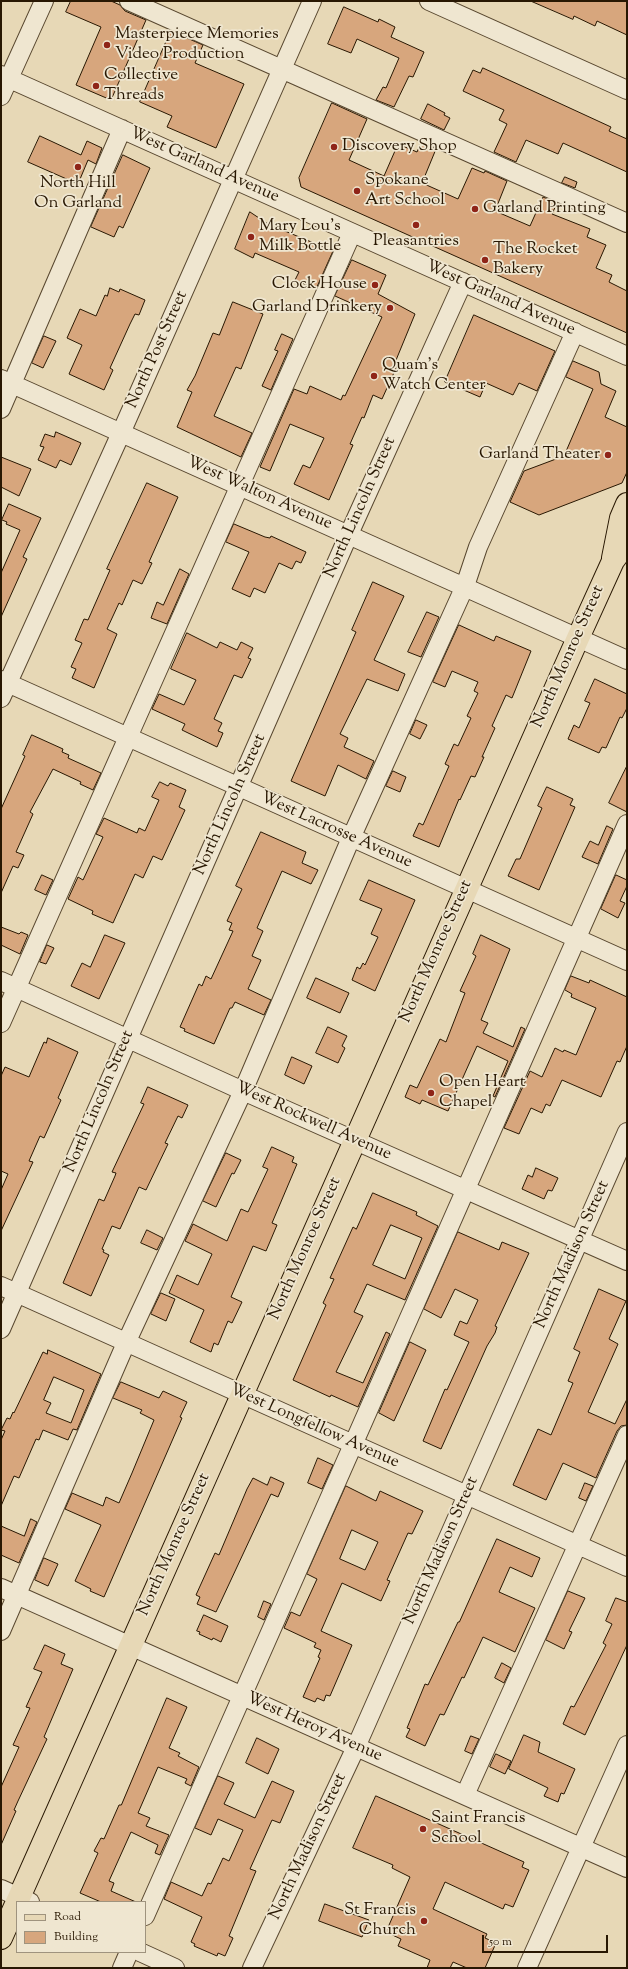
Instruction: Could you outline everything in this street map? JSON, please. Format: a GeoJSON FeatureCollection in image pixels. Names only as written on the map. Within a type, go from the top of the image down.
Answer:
{"type":"FeatureCollection","features":[{"type":"Feature","properties":{"kind":"main road","name":"North Monroe Street"},"geometry":{"type":"LineString","coordinates":[[613,561],[621,518],[627,504]]}},
{"type":"Feature","properties":{"kind":"main road","name":"North Monroe Street"},"geometry":{"type":"LineString","coordinates":[[1,1938],[16,1896],[131,1647],[465,889],[613,561],[627,542]]}},
{"type":"Feature","properties":{"kind":"street"},"geometry":{"type":"LineString","coordinates":[[1,96],[5,77],[44,1]]}},
{"type":"Feature","properties":{"kind":"street"},"geometry":{"type":"LineString","coordinates":[[128,1],[627,223]]}},
{"type":"Feature","properties":{"kind":"street","name":"North Post Street"},"geometry":{"type":"LineString","coordinates":[[3,687],[122,433],[312,1]]}},
{"type":"Feature","properties":{"kind":"street"},"geometry":{"type":"LineString","coordinates":[[429,1],[627,90]]}},
{"type":"Feature","properties":{"kind":"street","name":"West Garland Avenue"},"geometry":{"type":"LineString","coordinates":[[5,77],[627,356]]}},
{"type":"Feature","properties":{"kind":"street"},"geometry":{"type":"LineString","coordinates":[[1,409],[7,382],[122,130]]}},
{"type":"Feature","properties":{"kind":"street"},"geometry":{"type":"LineString","coordinates":[[1,1023],[9,985],[128,738],[352,232]]}},
{"type":"Feature","properties":{"kind":"street","name":"North Lincoln Street"},"geometry":{"type":"LineString","coordinates":[[1,1329],[239,788],[348,534],[463,282]]}},
{"type":"Feature","properties":{"kind":"street"},"geometry":{"type":"LineString","coordinates":[[1,1631],[9,1592],[243,1092],[351,838],[466,586],[478,547],[575,332]]}},
{"type":"Feature","properties":{"kind":"street","name":"West Walton Avenue"},"geometry":{"type":"LineString","coordinates":[[7,382],[466,586],[627,660]]}},
{"type":"Feature","properties":{"kind":"street","name":"West Lacrosse Avenue"},"geometry":{"type":"LineString","coordinates":[[3,687],[128,738],[627,961]]}},
{"type":"Feature","properties":{"kind":"street"},"geometry":{"type":"LineString","coordinates":[[146,1914],[627,824]]}},
{"type":"Feature","properties":{"kind":"street","name":"West Rockwell Avenue"},"geometry":{"type":"LineString","coordinates":[[9,985],[243,1092],[627,1261]]}},
{"type":"Feature","properties":{"kind":"street","name":"North Madison Street"},"geometry":{"type":"LineString","coordinates":[[252,1968],[356,1747],[581,1240],[627,1132]]}},
{"type":"Feature","properties":{"kind":"street","name":"West Longfellow Avenue"},"geometry":{"type":"LineString","coordinates":[[1,1286],[242,1396],[627,1567]]}},
{"type":"Feature","properties":{"kind":"street"},"geometry":{"type":"LineString","coordinates":[[465,1796],[627,1435]]}},
{"type":"Feature","properties":{"kind":"street","name":"West Heroy Avenue"},"geometry":{"type":"LineString","coordinates":[[9,1592],[627,1868]]}},
{"type":"Feature","properties":{"kind":"street"},"geometry":{"type":"LineString","coordinates":[[527,1968],[627,1745]]}},
{"type":"Feature","properties":{"kind":"street"},"geometry":{"type":"LineString","coordinates":[[122,1968],[129,1953]]}},
{"type":"Feature","properties":{"kind":"street"},"geometry":{"type":"LineString","coordinates":[[142,1953],[175,1968]]}},
{"type":"Feature","properties":{"kind":"building"},"geometry":{"type":"Polygon","coordinates":[[[71,1],[111,1],[120,5],[125,11],[146,20],[111,100],[76,85],[101,27],[66,12],[71,1]]]}},
{"type":"Feature","properties":{"kind":"building"},"geometry":{"type":"Polygon","coordinates":[[[531,1],[627,1],[627,35],[597,21],[595,26],[574,16],[573,19],[531,1]]]}},
{"type":"Feature","properties":{"kind":"building"},"geometry":{"type":"Polygon","coordinates":[[[344,7],[378,22],[379,19],[395,27],[391,37],[424,52],[413,77],[409,76],[394,107],[376,100],[383,87],[386,88],[399,58],[357,39],[351,53],[328,44],[344,7]]]}},
{"type":"Feature","properties":{"kind":"building"},"geometry":{"type":"Polygon","coordinates":[[[171,31],[203,45],[195,63],[244,84],[216,148],[167,127],[172,116],[140,102],[171,31]]]}},
{"type":"Feature","properties":{"kind":"building"},"geometry":{"type":"Polygon","coordinates":[[[483,68],[611,127],[609,131],[627,139],[627,172],[563,143],[558,154],[526,140],[516,162],[494,152],[507,124],[499,120],[504,110],[463,91],[473,70],[480,73],[483,68]]]}},
{"type":"Feature","properties":{"kind":"building"},"geometry":{"type":"Polygon","coordinates":[[[332,103],[367,119],[349,160],[384,176],[398,144],[417,152],[421,143],[436,149],[422,183],[458,199],[472,168],[484,173],[485,171],[507,181],[495,211],[530,226],[543,197],[557,203],[552,214],[590,229],[587,237],[606,245],[596,268],[612,275],[609,282],[627,291],[627,333],[301,187],[299,178],[332,103]]]}},
{"type":"Feature","properties":{"kind":"building"},"geometry":{"type":"Polygon","coordinates":[[[428,104],[445,113],[444,115],[450,118],[444,130],[421,119],[428,104]]]}},
{"type":"Feature","properties":{"kind":"building"},"geometry":{"type":"Polygon","coordinates":[[[40,136],[81,155],[87,141],[102,148],[96,164],[88,160],[78,184],[28,162],[40,136]]]}},
{"type":"Feature","properties":{"kind":"building"},"geometry":{"type":"Polygon","coordinates":[[[123,155],[150,168],[123,228],[119,226],[114,237],[91,227],[123,155]]]}},
{"type":"Feature","properties":{"kind":"building"},"geometry":{"type":"Polygon","coordinates":[[[565,177],[577,182],[575,188],[562,183],[565,177]]]}},
{"type":"Feature","properties":{"kind":"building"},"geometry":{"type":"Polygon","coordinates":[[[250,212],[268,224],[333,251],[316,289],[295,280],[299,272],[255,253],[253,258],[235,249],[250,212]]]}},
{"type":"Feature","properties":{"kind":"building"},"geometry":{"type":"Polygon","coordinates":[[[352,260],[386,275],[378,294],[415,314],[394,365],[397,366],[382,399],[373,395],[364,418],[362,417],[350,444],[353,445],[329,500],[294,484],[303,465],[310,468],[324,438],[290,424],[270,471],[260,467],[294,389],[307,394],[310,386],[341,400],[343,395],[345,396],[382,317],[335,296],[352,260]]]}},
{"type":"Feature","properties":{"kind":"building"},"geometry":{"type":"Polygon","coordinates":[[[110,288],[119,292],[120,289],[145,300],[139,315],[135,314],[130,324],[110,368],[113,370],[104,390],[69,374],[82,345],[67,338],[80,309],[96,316],[105,295],[107,296],[110,288]]]}},
{"type":"Feature","properties":{"kind":"building"},"geometry":{"type":"Polygon","coordinates":[[[233,302],[263,314],[241,369],[236,367],[214,416],[252,433],[241,457],[177,427],[192,392],[187,390],[195,376],[213,333],[219,335],[233,302]]]}},
{"type":"Feature","properties":{"kind":"building"},"geometry":{"type":"Polygon","coordinates":[[[474,315],[555,351],[537,391],[519,383],[513,395],[486,383],[480,397],[445,382],[474,315]]]}},
{"type":"Feature","properties":{"kind":"building"},"geometry":{"type":"Polygon","coordinates":[[[282,334],[293,339],[271,390],[262,386],[278,351],[275,350],[282,334]]]}},
{"type":"Feature","properties":{"kind":"building"},"geometry":{"type":"Polygon","coordinates":[[[44,336],[56,341],[43,368],[32,363],[44,336]]]}},
{"type":"Feature","properties":{"kind":"building"},"geometry":{"type":"Polygon","coordinates":[[[573,361],[599,372],[601,384],[616,391],[605,417],[627,427],[627,472],[622,483],[539,515],[510,502],[524,471],[564,456],[593,389],[566,377],[573,361]]]}},
{"type":"Feature","properties":{"kind":"building"},"geometry":{"type":"Polygon","coordinates":[[[56,432],[81,443],[71,465],[60,460],[56,468],[38,460],[44,447],[40,446],[45,434],[54,437],[56,432]]]}},
{"type":"Feature","properties":{"kind":"building"},"geometry":{"type":"Polygon","coordinates":[[[1,457],[31,469],[19,496],[1,487],[1,457]]]}},
{"type":"Feature","properties":{"kind":"building"},"geometry":{"type":"Polygon","coordinates":[[[147,483],[178,497],[149,562],[152,563],[142,584],[133,580],[122,605],[119,603],[107,629],[117,634],[94,688],[72,678],[76,669],[71,667],[82,643],[75,640],[84,619],[88,620],[110,570],[107,569],[147,483]]]}},
{"type":"Feature","properties":{"kind":"building"},"geometry":{"type":"Polygon","coordinates":[[[9,504],[41,518],[23,557],[27,559],[1,617],[1,573],[20,530],[6,524],[7,522],[2,520],[9,504]]]}},
{"type":"Feature","properties":{"kind":"building"},"geometry":{"type":"Polygon","coordinates":[[[234,524],[265,537],[270,538],[271,536],[306,552],[301,563],[296,561],[292,569],[279,563],[265,593],[254,588],[250,597],[232,589],[249,552],[226,542],[234,524]]]}},
{"type":"Feature","properties":{"kind":"building"},"geometry":{"type":"Polygon","coordinates":[[[180,569],[189,574],[167,624],[151,618],[157,602],[163,605],[180,569]]]}},
{"type":"Feature","properties":{"kind":"building"},"geometry":{"type":"Polygon","coordinates":[[[373,582],[404,596],[374,660],[405,674],[398,691],[367,679],[340,734],[348,738],[344,747],[374,761],[366,779],[338,765],[325,796],[291,781],[356,632],[352,630],[373,582]]]}},
{"type":"Feature","properties":{"kind":"building"},"geometry":{"type":"Polygon","coordinates":[[[427,612],[439,617],[421,657],[408,652],[427,612]]]}},
{"type":"Feature","properties":{"kind":"building"},"geometry":{"type":"Polygon","coordinates":[[[459,625],[494,641],[496,636],[531,651],[512,698],[506,695],[492,726],[495,728],[482,757],[484,757],[475,777],[471,776],[460,800],[459,799],[439,847],[413,836],[419,823],[423,825],[449,766],[445,764],[454,744],[458,746],[471,718],[467,716],[478,693],[474,691],[478,682],[452,671],[445,687],[433,682],[459,625]]]}},
{"type":"Feature","properties":{"kind":"building"},"geometry":{"type":"Polygon","coordinates":[[[187,633],[217,648],[220,642],[237,650],[241,642],[253,648],[248,658],[251,659],[242,678],[234,675],[214,719],[222,723],[218,731],[223,733],[217,747],[182,730],[185,724],[152,709],[159,694],[184,705],[196,680],[171,669],[187,633]]]}},
{"type":"Feature","properties":{"kind":"building"},"geometry":{"type":"Polygon","coordinates":[[[595,679],[627,694],[627,708],[622,718],[620,717],[606,748],[602,747],[599,753],[568,739],[574,725],[579,728],[590,703],[585,701],[595,679]]]}},
{"type":"Feature","properties":{"kind":"building"},"geometry":{"type":"Polygon","coordinates":[[[416,720],[427,725],[420,739],[410,734],[416,720]]]}},
{"type":"Feature","properties":{"kind":"building"},"geometry":{"type":"Polygon","coordinates":[[[32,735],[63,749],[62,752],[69,755],[68,758],[101,773],[93,790],[80,784],[81,782],[53,769],[30,812],[33,814],[16,852],[24,855],[18,868],[13,866],[1,893],[1,809],[25,756],[23,755],[32,735]]]}},
{"type":"Feature","properties":{"kind":"building"},"geometry":{"type":"Polygon","coordinates":[[[627,766],[627,812],[609,803],[627,766]]]}},
{"type":"Feature","properties":{"kind":"building"},"geometry":{"type":"Polygon","coordinates":[[[393,771],[406,777],[400,792],[386,786],[393,771]]]}},
{"type":"Feature","properties":{"kind":"building"},"geometry":{"type":"Polygon","coordinates":[[[160,782],[168,786],[170,783],[186,790],[179,807],[185,810],[162,860],[153,856],[143,878],[135,874],[113,923],[92,914],[93,911],[68,899],[78,877],[83,880],[103,837],[96,834],[104,818],[137,833],[139,828],[145,831],[159,800],[152,797],[160,782]]]}},
{"type":"Feature","properties":{"kind":"building"},"geometry":{"type":"Polygon","coordinates":[[[547,787],[573,799],[570,805],[575,807],[539,890],[508,876],[516,859],[520,859],[542,808],[538,806],[547,787]]]}},
{"type":"Feature","properties":{"kind":"building"},"geometry":{"type":"Polygon","coordinates":[[[607,826],[613,829],[598,864],[582,857],[590,841],[598,845],[607,826]]]}},
{"type":"Feature","properties":{"kind":"building"},"geometry":{"type":"Polygon","coordinates":[[[261,832],[306,852],[302,863],[318,870],[311,884],[282,871],[257,928],[263,931],[252,956],[261,960],[248,989],[271,1000],[264,1015],[235,1002],[232,1008],[230,1008],[214,1044],[184,1031],[185,1029],[180,1027],[199,984],[202,986],[206,976],[211,979],[233,931],[229,930],[232,923],[227,921],[242,889],[236,886],[261,832]]]}},
{"type":"Feature","properties":{"kind":"building"},"geometry":{"type":"Polygon","coordinates":[[[42,875],[53,880],[46,895],[35,890],[42,875]]]}},
{"type":"Feature","properties":{"kind":"building"},"geometry":{"type":"Polygon","coordinates":[[[616,875],[627,880],[627,886],[620,901],[625,903],[618,918],[601,909],[616,875]]]}},
{"type":"Feature","properties":{"kind":"building"},"geometry":{"type":"Polygon","coordinates":[[[369,880],[415,900],[375,991],[352,980],[357,967],[360,969],[363,963],[365,965],[378,937],[371,934],[382,909],[360,900],[369,880]]]}},
{"type":"Feature","properties":{"kind":"building"},"geometry":{"type":"Polygon","coordinates":[[[1,927],[19,934],[21,932],[28,935],[20,954],[1,945],[1,927]]]}},
{"type":"Feature","properties":{"kind":"building"},"geometry":{"type":"Polygon","coordinates":[[[105,935],[125,943],[99,999],[71,986],[82,963],[90,967],[105,935]]]}},
{"type":"Feature","properties":{"kind":"building"},"geometry":{"type":"Polygon","coordinates":[[[481,935],[510,949],[481,1020],[488,1023],[483,1033],[513,1047],[521,1027],[525,1029],[495,1097],[493,1096],[508,1061],[477,1046],[448,1111],[422,1100],[420,1104],[405,1097],[410,1085],[417,1088],[440,1039],[446,1042],[465,993],[460,991],[476,956],[473,954],[481,935]]]}},
{"type":"Feature","properties":{"kind":"building"},"geometry":{"type":"Polygon","coordinates":[[[47,945],[54,948],[46,964],[40,962],[47,945]]]}},
{"type":"Feature","properties":{"kind":"building"},"geometry":{"type":"Polygon","coordinates":[[[571,976],[589,983],[590,980],[627,997],[627,1046],[620,1062],[617,1061],[601,1097],[562,1080],[550,1106],[546,1104],[542,1113],[531,1108],[519,1134],[504,1128],[530,1071],[542,1077],[555,1048],[563,1052],[564,1050],[576,1055],[596,1008],[571,997],[572,994],[565,990],[571,976]]]}},
{"type":"Feature","properties":{"kind":"building"},"geometry":{"type":"Polygon","coordinates":[[[316,978],[349,993],[340,1013],[307,998],[316,978]]]}},
{"type":"Feature","properties":{"kind":"building"},"geometry":{"type":"Polygon","coordinates":[[[328,1027],[347,1036],[342,1046],[345,1048],[338,1063],[316,1053],[328,1027]]]}},
{"type":"Feature","properties":{"kind":"building"},"geometry":{"type":"Polygon","coordinates":[[[48,1038],[78,1052],[58,1098],[61,1100],[44,1138],[40,1136],[29,1161],[33,1162],[1,1231],[1,1190],[8,1174],[1,1171],[1,1076],[5,1067],[29,1077],[44,1042],[46,1043],[48,1038]]]}},
{"type":"Feature","properties":{"kind":"building"},"geometry":{"type":"Polygon","coordinates":[[[292,1057],[312,1066],[304,1084],[285,1075],[292,1057]]]}},
{"type":"Feature","properties":{"kind":"building"},"geometry":{"type":"Polygon","coordinates":[[[148,1087],[188,1105],[182,1118],[178,1116],[165,1143],[168,1144],[146,1190],[139,1187],[120,1229],[112,1226],[102,1249],[104,1250],[103,1252],[109,1255],[91,1296],[63,1283],[99,1199],[104,1201],[115,1176],[116,1173],[112,1172],[144,1104],[141,1103],[148,1087]]]}},
{"type":"Feature","properties":{"kind":"building"},"geometry":{"type":"Polygon","coordinates":[[[272,1147],[294,1157],[292,1162],[297,1164],[272,1223],[277,1225],[266,1251],[253,1246],[231,1297],[242,1302],[232,1323],[228,1321],[218,1345],[214,1343],[211,1352],[190,1342],[204,1310],[169,1293],[177,1275],[198,1285],[212,1254],[185,1241],[193,1224],[227,1241],[241,1209],[248,1212],[268,1169],[263,1167],[272,1147]]]}},
{"type":"Feature","properties":{"kind":"building"},"geometry":{"type":"Polygon","coordinates":[[[226,1153],[241,1160],[234,1174],[232,1173],[216,1207],[203,1201],[226,1153]]]}},
{"type":"Feature","properties":{"kind":"building"},"geometry":{"type":"Polygon","coordinates":[[[536,1168],[558,1178],[552,1191],[548,1190],[544,1199],[522,1189],[528,1175],[532,1177],[536,1168]]]}},
{"type":"Feature","properties":{"kind":"building"},"geometry":{"type":"Polygon","coordinates":[[[373,1193],[417,1212],[416,1215],[438,1226],[405,1300],[367,1284],[354,1312],[363,1316],[336,1372],[363,1383],[386,1332],[390,1334],[358,1407],[331,1395],[330,1397],[293,1380],[326,1305],[323,1303],[334,1279],[330,1278],[353,1227],[356,1229],[373,1193]],[[391,1225],[373,1265],[405,1279],[422,1238],[391,1225]]]}},
{"type":"Feature","properties":{"kind":"building"},"geometry":{"type":"Polygon","coordinates":[[[147,1230],[163,1238],[157,1250],[141,1243],[147,1230]]]}},
{"type":"Feature","properties":{"kind":"building"},"geometry":{"type":"Polygon","coordinates":[[[458,1232],[499,1250],[502,1242],[529,1253],[495,1326],[497,1327],[495,1333],[487,1346],[441,1449],[423,1441],[445,1389],[447,1390],[469,1342],[454,1335],[460,1321],[467,1324],[478,1300],[455,1289],[441,1318],[424,1309],[458,1232]]]}},
{"type":"Feature","properties":{"kind":"building"},"geometry":{"type":"Polygon","coordinates":[[[599,1289],[626,1301],[609,1339],[618,1344],[588,1412],[615,1424],[627,1399],[627,1425],[621,1426],[617,1431],[596,1478],[563,1463],[546,1500],[513,1485],[538,1429],[551,1435],[573,1383],[568,1381],[580,1352],[574,1349],[599,1289]]]}},
{"type":"Feature","properties":{"kind":"building"},"geometry":{"type":"Polygon","coordinates":[[[161,1293],[175,1299],[166,1321],[151,1314],[161,1293]]]}},
{"type":"Feature","properties":{"kind":"building"},"geometry":{"type":"Polygon","coordinates":[[[410,1342],[426,1350],[394,1421],[379,1413],[410,1342]]]}},
{"type":"Feature","properties":{"kind":"building"},"geometry":{"type":"Polygon","coordinates":[[[48,1350],[101,1374],[77,1430],[73,1429],[68,1440],[43,1430],[39,1440],[36,1439],[19,1478],[14,1476],[1,1506],[1,1440],[5,1431],[1,1430],[7,1418],[10,1419],[13,1412],[14,1413],[43,1352],[47,1354],[48,1350]],[[54,1377],[44,1400],[51,1403],[46,1413],[71,1423],[84,1390],[54,1377]]]}},
{"type":"Feature","properties":{"kind":"building"},"geometry":{"type":"Polygon","coordinates":[[[121,1382],[159,1398],[163,1391],[187,1402],[180,1417],[182,1418],[104,1597],[90,1591],[91,1589],[75,1581],[101,1525],[65,1509],[72,1493],[103,1506],[106,1497],[119,1503],[154,1420],[140,1413],[142,1410],[113,1398],[121,1382]]]}},
{"type":"Feature","properties":{"kind":"building"},"geometry":{"type":"Polygon","coordinates":[[[318,1458],[333,1465],[322,1489],[308,1483],[318,1458]]]}},
{"type":"Feature","properties":{"kind":"building"},"geometry":{"type":"Polygon","coordinates":[[[271,1477],[284,1483],[278,1497],[271,1494],[216,1612],[197,1604],[200,1597],[196,1595],[215,1553],[219,1555],[253,1478],[267,1485],[271,1477]]]}},
{"type":"Feature","properties":{"kind":"building"},"geometry":{"type":"Polygon","coordinates":[[[585,1483],[593,1486],[586,1501],[579,1498],[585,1483]]]}},
{"type":"Feature","properties":{"kind":"building"},"geometry":{"type":"Polygon","coordinates":[[[346,1486],[376,1501],[380,1491],[423,1511],[412,1534],[408,1533],[387,1580],[390,1581],[381,1601],[342,1583],[321,1631],[352,1645],[330,1696],[326,1695],[324,1701],[317,1698],[315,1702],[303,1697],[320,1658],[318,1657],[321,1650],[314,1647],[316,1643],[284,1628],[291,1612],[300,1616],[317,1579],[307,1574],[346,1486]],[[352,1530],[340,1559],[365,1570],[378,1542],[352,1530]]]}},
{"type":"Feature","properties":{"kind":"building"},"geometry":{"type":"Polygon","coordinates":[[[31,1519],[37,1522],[19,1563],[1,1555],[1,1526],[24,1536],[31,1519]]]}},
{"type":"Feature","properties":{"kind":"building"},"geometry":{"type":"Polygon","coordinates":[[[497,1539],[540,1558],[532,1577],[510,1567],[499,1592],[535,1608],[515,1652],[483,1637],[464,1678],[462,1677],[444,1715],[440,1714],[425,1746],[406,1737],[410,1729],[407,1728],[425,1684],[428,1685],[497,1539]]]}},
{"type":"Feature","properties":{"kind":"building"},"geometry":{"type":"Polygon","coordinates":[[[44,1558],[58,1564],[48,1586],[35,1580],[44,1558]]]}},
{"type":"Feature","properties":{"kind":"building"},"geometry":{"type":"Polygon","coordinates":[[[568,1591],[585,1598],[569,1631],[572,1632],[564,1649],[546,1640],[568,1591]]]}},
{"type":"Feature","properties":{"kind":"building"},"geometry":{"type":"Polygon","coordinates":[[[616,1598],[627,1602],[627,1645],[585,1735],[563,1724],[571,1706],[574,1707],[606,1645],[603,1643],[612,1624],[606,1621],[616,1598]]]}},
{"type":"Feature","properties":{"kind":"building"},"geometry":{"type":"Polygon","coordinates":[[[264,1601],[271,1604],[264,1620],[258,1617],[264,1601]]]}},
{"type":"Feature","properties":{"kind":"building"},"geometry":{"type":"Polygon","coordinates":[[[204,1615],[228,1626],[221,1642],[213,1638],[212,1640],[199,1634],[200,1632],[197,1631],[204,1615]]]}},
{"type":"Feature","properties":{"kind":"building"},"geometry":{"type":"Polygon","coordinates":[[[45,1645],[65,1654],[61,1664],[73,1669],[44,1737],[47,1739],[14,1810],[16,1811],[1,1845],[1,1787],[19,1747],[13,1745],[30,1708],[26,1707],[42,1672],[34,1669],[45,1645]]]}},
{"type":"Feature","properties":{"kind":"building"},"geometry":{"type":"Polygon","coordinates":[[[502,1663],[511,1668],[504,1683],[495,1678],[502,1663]]]}},
{"type":"Feature","properties":{"kind":"building"},"geometry":{"type":"Polygon","coordinates":[[[167,1698],[187,1707],[169,1748],[180,1753],[178,1756],[199,1767],[191,1786],[185,1783],[187,1779],[158,1767],[138,1813],[150,1818],[146,1826],[169,1835],[160,1855],[155,1853],[158,1845],[131,1832],[109,1881],[114,1883],[111,1891],[134,1901],[99,1901],[80,1893],[98,1853],[94,1851],[101,1838],[104,1839],[119,1805],[121,1805],[167,1698]]]}},
{"type":"Feature","properties":{"kind":"building"},"geometry":{"type":"Polygon","coordinates":[[[524,1735],[540,1742],[538,1752],[575,1769],[564,1794],[561,1793],[558,1802],[544,1796],[548,1788],[509,1769],[524,1735]]]}},
{"type":"Feature","properties":{"kind":"building"},"geometry":{"type":"Polygon","coordinates":[[[471,1736],[479,1739],[472,1754],[465,1751],[471,1736]]]}},
{"type":"Feature","properties":{"kind":"building"},"geometry":{"type":"Polygon","coordinates":[[[257,1738],[279,1749],[268,1774],[246,1763],[257,1738]]]}},
{"type":"Feature","properties":{"kind":"building"},"geometry":{"type":"Polygon","coordinates":[[[496,1754],[511,1761],[505,1774],[490,1767],[496,1754]]]}},
{"type":"Feature","properties":{"kind":"building"},"geometry":{"type":"Polygon","coordinates":[[[218,1776],[234,1783],[224,1804],[255,1818],[272,1781],[294,1791],[280,1823],[272,1820],[250,1869],[256,1871],[229,1936],[233,1938],[225,1956],[218,1953],[217,1956],[194,1946],[195,1944],[191,1942],[202,1917],[164,1899],[171,1882],[202,1896],[208,1883],[211,1884],[223,1858],[229,1861],[243,1830],[218,1819],[211,1835],[195,1828],[218,1776]]]}},
{"type":"Feature","properties":{"kind":"building"},"geometry":{"type":"Polygon","coordinates":[[[376,1796],[524,1862],[522,1867],[529,1870],[513,1907],[505,1904],[503,1909],[445,1882],[433,1909],[487,1934],[485,1938],[496,1943],[485,1968],[467,1968],[453,1962],[450,1968],[427,1968],[430,1960],[398,1946],[401,1939],[386,1932],[410,1877],[392,1868],[393,1865],[353,1848],[376,1796]]]}},
{"type":"Feature","properties":{"kind":"building"},"geometry":{"type":"Polygon","coordinates":[[[325,1904],[369,1920],[362,1937],[319,1921],[325,1904]]]}},
{"type":"Feature","properties":{"kind":"place","name":"Masterpiece Memories Video Production"},"geometry":{"type":"Point","coordinates":[107,45]}},
{"type":"Feature","properties":{"kind":"place","name":"Collective Threads"},"geometry":{"type":"Point","coordinates":[96,86]}},
{"type":"Feature","properties":{"kind":"place","name":"Discovery Shop"},"geometry":{"type":"Point","coordinates":[334,147]}},
{"type":"Feature","properties":{"kind":"place","name":"North Hill On Garland"},"geometry":{"type":"Point","coordinates":[78,167]}},
{"type":"Feature","properties":{"kind":"place","name":"Spokane Art School"},"geometry":{"type":"Point","coordinates":[357,191]}},
{"type":"Feature","properties":{"kind":"place","name":"Garland Printing"},"geometry":{"type":"Point","coordinates":[475,209]}},
{"type":"Feature","properties":{"kind":"place","name":"Pleasantries"},"geometry":{"type":"Point","coordinates":[416,225]}},
{"type":"Feature","properties":{"kind":"place","name":"Mary Lou's Milk Bottle"},"geometry":{"type":"Point","coordinates":[251,237]}},
{"type":"Feature","properties":{"kind":"place","name":"The Rocket Bakery"},"geometry":{"type":"Point","coordinates":[485,260]}},
{"type":"Feature","properties":{"kind":"place","name":"Clock House"},"geometry":{"type":"Point","coordinates":[375,285]}},
{"type":"Feature","properties":{"kind":"place","name":"Garland Drinkery"},"geometry":{"type":"Point","coordinates":[390,308]}},
{"type":"Feature","properties":{"kind":"place","name":"Quam's Watch Center"},"geometry":{"type":"Point","coordinates":[374,376]}},
{"type":"Feature","properties":{"kind":"place","name":"Garland Theater"},"geometry":{"type":"Point","coordinates":[608,455]}},
{"type":"Feature","properties":{"kind":"place","name":"Open Heart Chapel"},"geometry":{"type":"Point","coordinates":[431,1093]}},
{"type":"Feature","properties":{"kind":"place","name":"Saint Francis School"},"geometry":{"type":"Point","coordinates":[423,1829]}},
{"type":"Feature","properties":{"kind":"place","name":"St Francis Church"},"geometry":{"type":"Point","coordinates":[424,1921]}}]}
